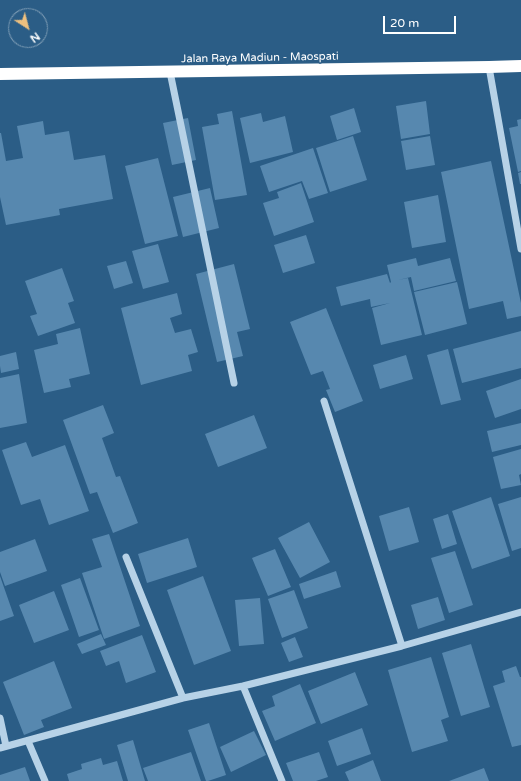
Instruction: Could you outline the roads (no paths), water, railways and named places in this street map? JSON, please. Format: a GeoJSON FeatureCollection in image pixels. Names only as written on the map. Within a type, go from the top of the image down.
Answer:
{"type":"FeatureCollection","features":[{"type":"Feature","properties":{"kind":"highway","name":"Jalan Raya Madiun - Maospati"},"geometry":{"type":"LineString","coordinates":[[0,74],[521,66]]}},
{"type":"Feature","properties":{"kind":"street"},"geometry":{"type":"LineString","coordinates":[[488,67],[521,249]]}},
{"type":"Feature","properties":{"kind":"street"},"geometry":{"type":"LineString","coordinates":[[170,72],[234,383]]}},
{"type":"Feature","properties":{"kind":"street"},"geometry":{"type":"LineString","coordinates":[[324,401],[402,646]]}},
{"type":"Feature","properties":{"kind":"street"},"geometry":{"type":"LineString","coordinates":[[126,557],[182,698]]}},
{"type":"Feature","properties":{"kind":"street"},"geometry":{"type":"LineString","coordinates":[[0,718],[3,747],[182,698],[243,686],[402,646],[521,612]]}},
{"type":"Feature","properties":{"kind":"street"},"geometry":{"type":"LineString","coordinates":[[243,686],[282,781]]}},
{"type":"Feature","properties":{"kind":"street"},"geometry":{"type":"LineString","coordinates":[[28,741],[45,781]]}}]}
